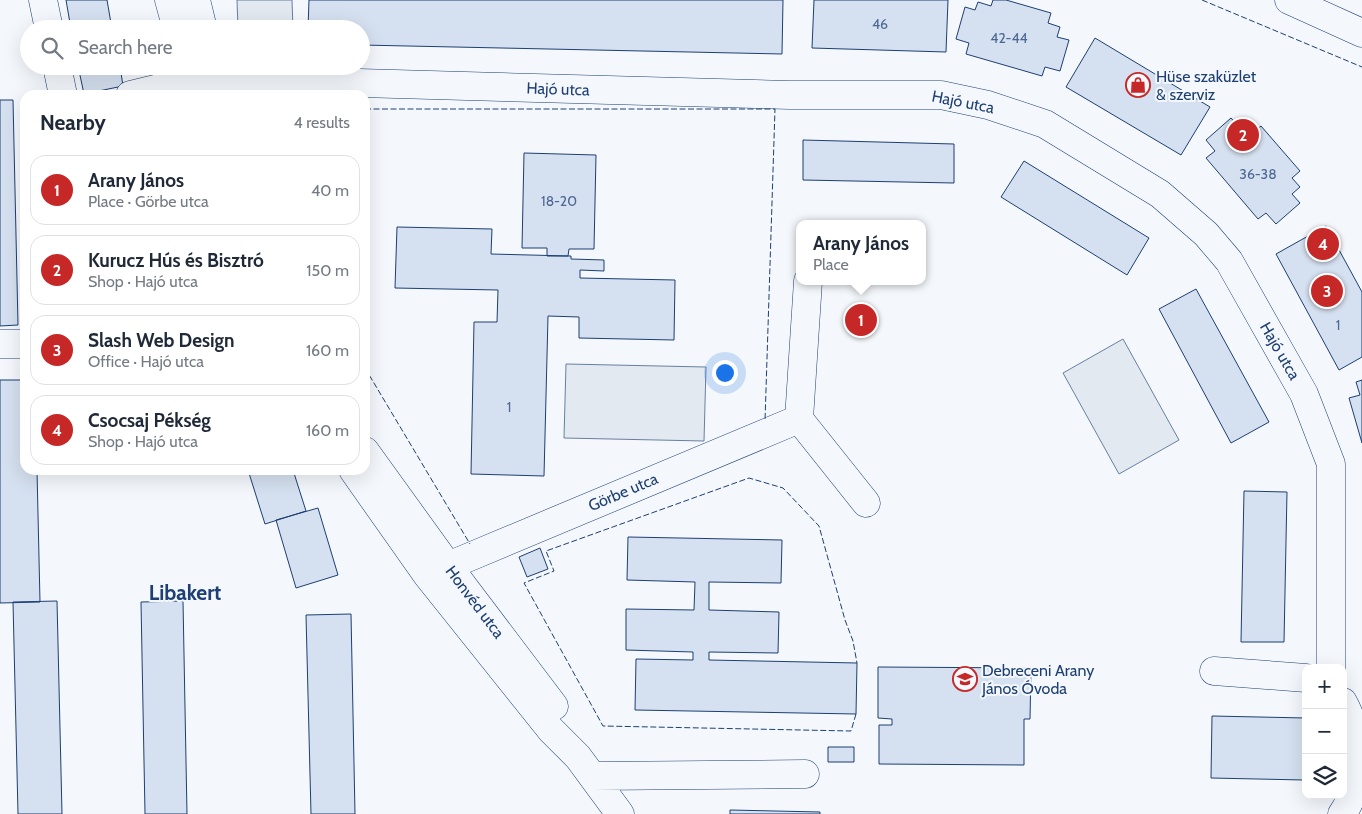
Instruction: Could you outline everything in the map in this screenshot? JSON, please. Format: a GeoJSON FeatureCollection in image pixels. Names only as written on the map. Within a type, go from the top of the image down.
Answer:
{"type":"FeatureCollection","features":[{"type":"Feature","properties":{"kind":"street"},"geometry":{"type":"LineString","coordinates":[[43,0],[47,20]]}},
{"type":"Feature","properties":{"kind":"street"},"geometry":{"type":"LineString","coordinates":[[169,0],[175,20]]}},
{"type":"Feature","properties":{"kind":"street"},"geometry":{"type":"LineString","coordinates":[[196,0],[201,20]]}},
{"type":"Feature","properties":{"kind":"street"},"geometry":{"type":"LineString","coordinates":[[1289,0],[1362,33]]}},
{"type":"Feature","properties":{"kind":"street"},"geometry":{"type":"LineString","coordinates":[[58,75],[61,90]]}},
{"type":"Feature","properties":{"kind":"street","name":"Hajó utca"},"geometry":{"type":"LineString","coordinates":[[154,90],[203,80],[790,95],[941,95],[988,105],[1046,124],[1160,194],[1206,234],[1229,261],[1304,394],[1331,464],[1331,664]]}},
{"type":"Feature","properties":{"kind":"street"},"geometry":{"type":"LineString","coordinates":[[808,285],[799,418],[866,503]]}},
{"type":"Feature","properties":{"kind":"street"},"geometry":{"type":"LineString","coordinates":[[0,344],[20,344]]}},
{"type":"Feature","properties":{"kind":"street","name":"Görbe utca"},"geometry":{"type":"LineString","coordinates":[[448,566],[799,418]]}},
{"type":"Feature","properties":{"kind":"street","name":"Honvéd utca"},"geometry":{"type":"LineString","coordinates":[[370,458],[448,566],[561,714],[586,766],[620,814]]}},
{"type":"Feature","properties":{"kind":"street","name":"Honvéd utca"},"geometry":{"type":"LineString","coordinates":[[356,475],[426,575],[550,730],[586,766]]}},
{"type":"Feature","properties":{"kind":"street"},"geometry":{"type":"LineString","coordinates":[[1214,672],[1302,678]]}},
{"type":"Feature","properties":{"kind":"street"},"geometry":{"type":"LineString","coordinates":[[1342,814],[1350,806],[1359,782],[1361,759],[1358,736],[1346,709]]}},
{"type":"Feature","properties":{"kind":"street"},"geometry":{"type":"LineString","coordinates":[[586,766],[805,774]]}},
{"type":"Feature","properties":{"kind":"shaded area"},"geometry":{"type":"Polygon","coordinates":[[[237,0],[292,0],[293,20],[238,20],[237,0]]]}},
{"type":"Feature","properties":{"kind":"shaded area"},"geometry":{"type":"Polygon","coordinates":[[[1123,339],[1179,440],[1119,474],[1063,373],[1123,339]]]}},
{"type":"Feature","properties":{"kind":"shaded area"},"geometry":{"type":"Polygon","coordinates":[[[566,364],[706,367],[704,441],[564,438],[566,364]]]}},
{"type":"Feature","properties":{"kind":"building"},"geometry":{"type":"Polygon","coordinates":[[[66,0],[107,0],[110,20],[69,20],[66,0]]]}},
{"type":"Feature","properties":{"kind":"building"},"geometry":{"type":"Polygon","coordinates":[[[309,0],[783,0],[782,54],[370,45],[370,20],[308,20],[309,0]]]}},
{"type":"Feature","properties":{"kind":"building"},"geometry":{"type":"Polygon","coordinates":[[[814,0],[948,0],[946,52],[812,48],[814,0]]]}},
{"type":"Feature","properties":{"kind":"building"},"geometry":{"type":"Polygon","coordinates":[[[993,0],[1006,0],[1051,13],[1048,23],[1060,27],[1057,37],[1069,40],[1060,71],[1045,67],[1042,76],[966,54],[969,43],[956,39],[965,7],[975,10],[978,2],[991,6],[993,0]]]}},
{"type":"Feature","properties":{"kind":"building"},"geometry":{"type":"Polygon","coordinates":[[[1095,38],[1210,107],[1181,155],[1066,87],[1095,38]]]}},
{"type":"Feature","properties":{"kind":"building"},"geometry":{"type":"Polygon","coordinates":[[[80,75],[121,75],[123,86],[104,90],[83,90],[80,75]]]}},
{"type":"Feature","properties":{"kind":"building"},"geometry":{"type":"Polygon","coordinates":[[[0,100],[13,100],[18,325],[0,326],[0,100]]]}},
{"type":"Feature","properties":{"kind":"building"},"geometry":{"type":"Polygon","coordinates":[[[1231,118],[1238,126],[1245,121],[1254,132],[1261,126],[1300,171],[1292,178],[1300,187],[1292,194],[1300,203],[1276,224],[1266,213],[1258,219],[1206,158],[1215,151],[1206,140],[1231,118]]]}},
{"type":"Feature","properties":{"kind":"building"},"geometry":{"type":"Polygon","coordinates":[[[803,140],[954,144],[954,183],[803,180],[803,140]]]}},
{"type":"Feature","properties":{"kind":"building"},"geometry":{"type":"Polygon","coordinates":[[[524,153],[596,155],[594,249],[569,249],[568,256],[547,256],[547,248],[522,248],[524,153]]]}},
{"type":"Feature","properties":{"kind":"building"},"geometry":{"type":"Polygon","coordinates":[[[1024,161],[1149,238],[1127,275],[1001,197],[1024,161]]]}},
{"type":"Feature","properties":{"kind":"building"},"geometry":{"type":"Polygon","coordinates":[[[1326,226],[1362,292],[1362,357],[1339,370],[1276,254],[1326,226]]]}},
{"type":"Feature","properties":{"kind":"building"},"geometry":{"type":"Polygon","coordinates":[[[397,227],[492,229],[491,254],[571,256],[571,259],[604,260],[604,271],[580,270],[580,278],[675,280],[674,340],[579,338],[579,317],[548,316],[544,476],[471,474],[474,322],[497,322],[498,290],[395,288],[397,227]]]}},
{"type":"Feature","properties":{"kind":"building"},"geometry":{"type":"Polygon","coordinates":[[[1196,289],[1269,422],[1231,443],[1159,309],[1196,289]]]}},
{"type":"Feature","properties":{"kind":"building"},"geometry":{"type":"Polygon","coordinates":[[[0,380],[20,380],[20,475],[37,475],[40,602],[0,603],[0,380]]]}},
{"type":"Feature","properties":{"kind":"building"},"geometry":{"type":"Polygon","coordinates":[[[1362,380],[1362,443],[1349,398],[1360,395],[1356,382],[1362,380]]]}},
{"type":"Feature","properties":{"kind":"building"},"geometry":{"type":"Polygon","coordinates":[[[250,475],[295,475],[306,511],[265,524],[250,475]]]}},
{"type":"Feature","properties":{"kind":"building"},"geometry":{"type":"Polygon","coordinates":[[[1244,491],[1287,492],[1284,642],[1241,642],[1244,491]]]}},
{"type":"Feature","properties":{"kind":"building"},"geometry":{"type":"Polygon","coordinates":[[[318,508],[338,575],[296,588],[276,520],[318,508]]]}},
{"type":"Feature","properties":{"kind":"building"},"geometry":{"type":"Polygon","coordinates":[[[628,537],[782,540],[781,583],[709,582],[709,610],[779,612],[778,653],[709,652],[709,660],[857,663],[856,714],[635,710],[636,659],[693,660],[693,652],[626,650],[626,609],[694,610],[695,582],[627,580],[628,537]]]}},
{"type":"Feature","properties":{"kind":"building"},"geometry":{"type":"Polygon","coordinates":[[[540,548],[548,569],[527,577],[519,557],[540,548]]]}},
{"type":"Feature","properties":{"kind":"building"},"geometry":{"type":"Polygon","coordinates":[[[57,601],[62,814],[18,814],[13,602],[57,601]]]}},
{"type":"Feature","properties":{"kind":"building"},"geometry":{"type":"Polygon","coordinates":[[[183,601],[187,814],[145,814],[141,602],[183,601]]]}},
{"type":"Feature","properties":{"kind":"building"},"geometry":{"type":"Polygon","coordinates":[[[351,614],[355,814],[311,814],[306,615],[351,614]]]}},
{"type":"Feature","properties":{"kind":"building"},"geometry":{"type":"Polygon","coordinates":[[[878,667],[1031,668],[1030,719],[1024,719],[1024,765],[879,764],[879,725],[892,725],[892,719],[878,718],[878,667]]]}},
{"type":"Feature","properties":{"kind":"building"},"geometry":{"type":"Polygon","coordinates":[[[1212,716],[1302,718],[1302,780],[1211,778],[1212,716]]]}},
{"type":"Feature","properties":{"kind":"building"},"geometry":{"type":"Polygon","coordinates":[[[828,747],[854,747],[854,762],[828,762],[828,747]]]}},
{"type":"Feature","properties":{"kind":"building"},"geometry":{"type":"Polygon","coordinates":[[[730,810],[820,812],[820,814],[730,814],[730,810]]]}},
{"type":"Feature","properties":{"kind":"fence"},"geometry":{"type":"LineString","coordinates":[[1202,0],[1362,67]]}},
{"type":"Feature","properties":{"kind":"fence"},"geometry":{"type":"LineString","coordinates":[[370,109],[775,109],[765,421]]}},
{"type":"Feature","properties":{"kind":"fence"},"geometry":{"type":"LineString","coordinates":[[370,376],[470,544]]}},
{"type":"Feature","properties":{"kind":"fence"},"geometry":{"type":"LineString","coordinates":[[856,714],[851,731],[603,726],[524,583],[554,571],[546,551],[749,478],[783,488],[819,526],[845,620],[853,641],[857,663]]}},
{"type":"Feature","properties":{"kind":"place","name":"Hüse szaküzlet & szerviz"},"geometry":{"type":"Point","coordinates":[1138,85]}},
{"type":"Feature","properties":{"kind":"place","name":"Kurucz Hús és Bisztró"},"geometry":{"type":"Point","coordinates":[1243,135]}},
{"type":"Feature","properties":{"kind":"place","name":"Csocsaj Pékség"},"geometry":{"type":"Point","coordinates":[1323,244]}},
{"type":"Feature","properties":{"kind":"place","name":"Slash Web Design"},"geometry":{"type":"Point","coordinates":[1327,291]}},
{"type":"Feature","properties":{"kind":"place","name":"Arany János"},"geometry":{"type":"Point","coordinates":[861,320]}},
{"type":"Feature","properties":{"kind":"place","name":"Debreceni Arany János Óvoda"},"geometry":{"type":"Point","coordinates":[965,679]}},
{"type":"Feature","properties":{"kind":"district","name":"Libakert"},"geometry":{"type":"Point","coordinates":[185,592]}}]}
